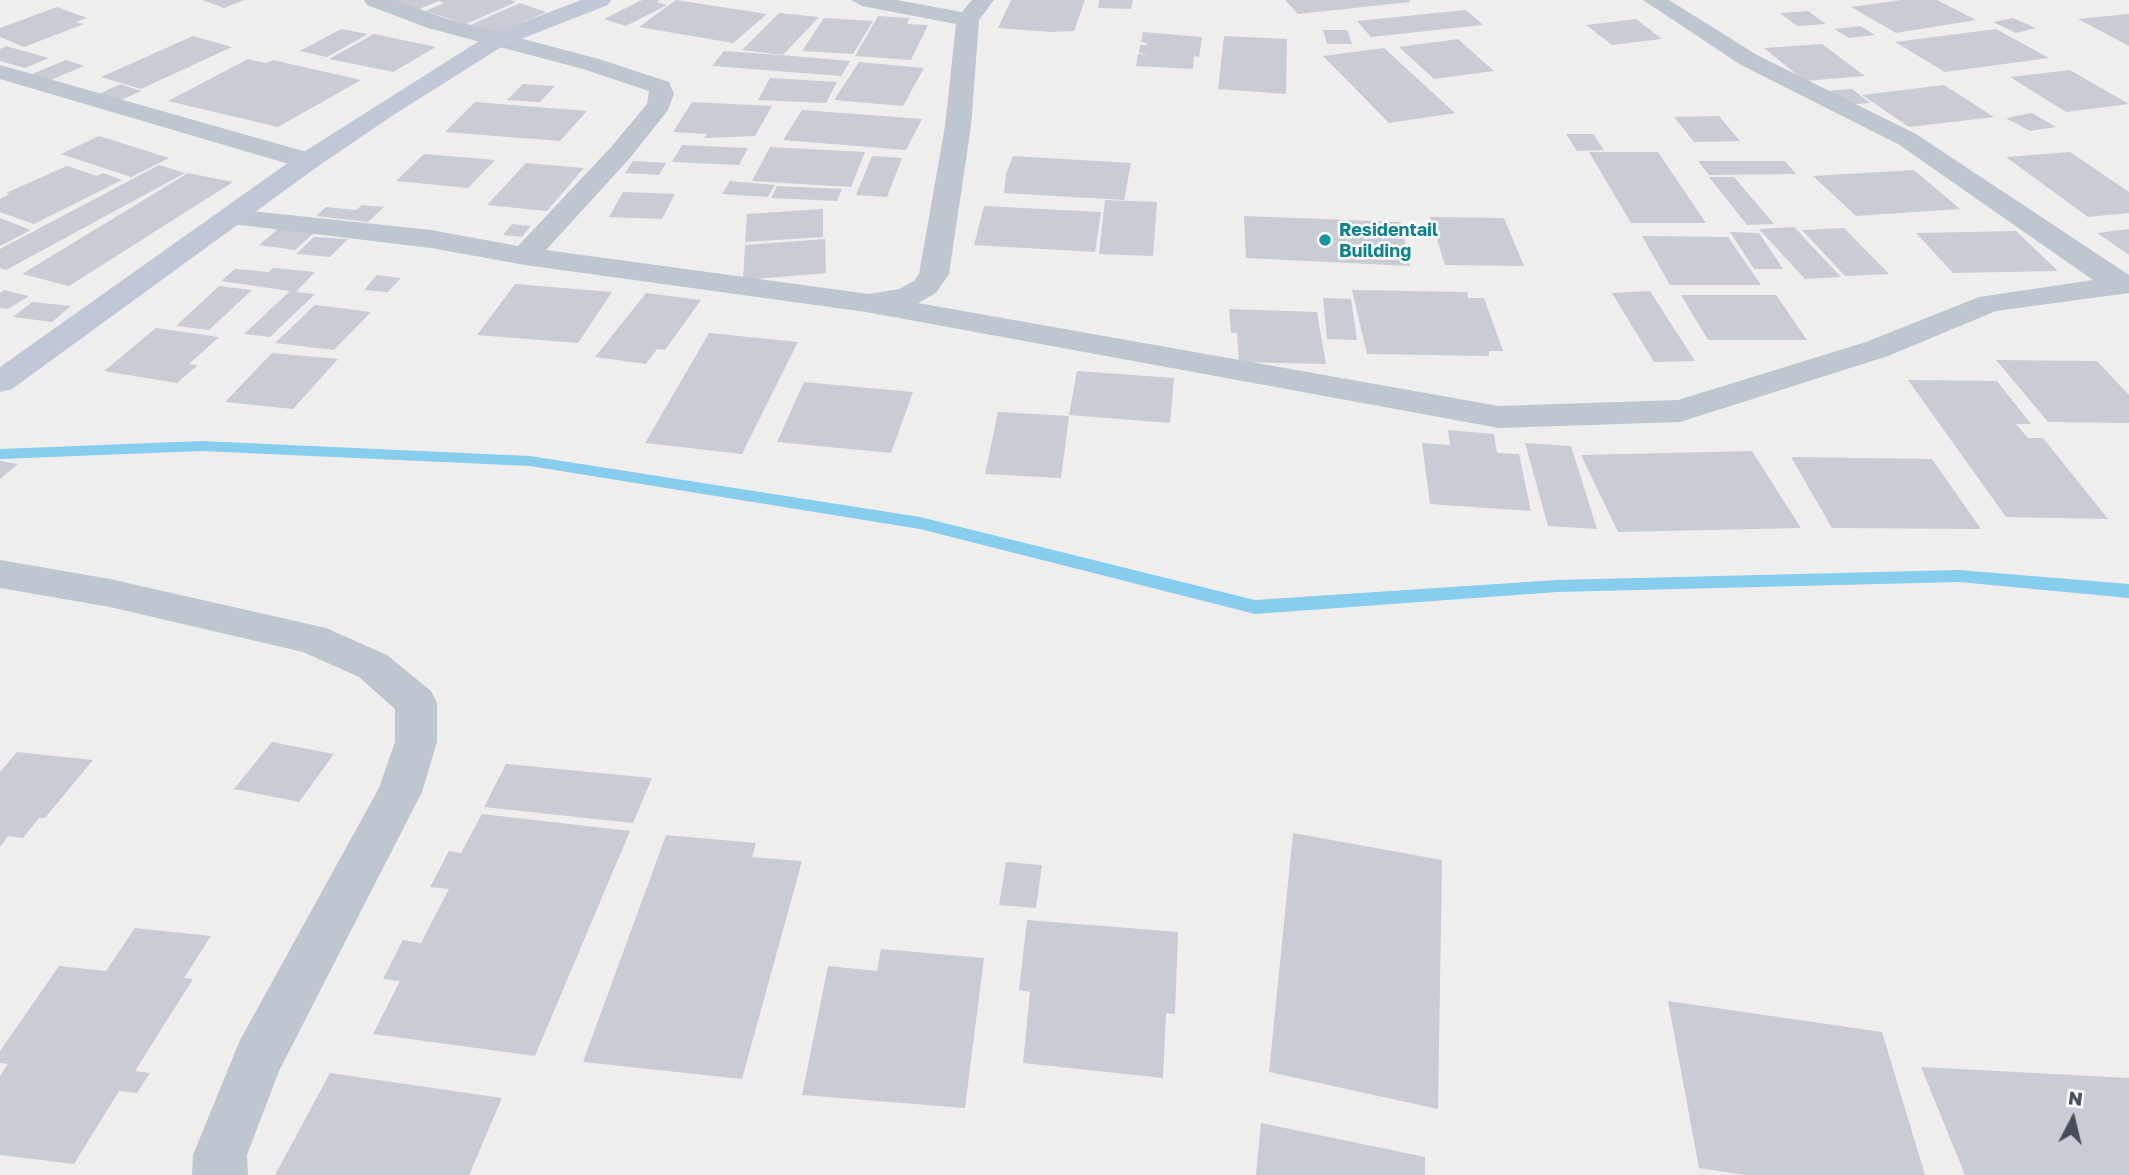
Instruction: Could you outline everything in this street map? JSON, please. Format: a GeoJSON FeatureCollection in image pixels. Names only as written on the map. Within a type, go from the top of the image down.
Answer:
{"type":"FeatureCollection","features":[{"type":"Feature","properties":{"kind":"street"},"geometry":{"type":"LineString","coordinates":[[375,0],[495,41],[591,64],[660,87],[662,94],[659,105],[621,152],[526,256]]}},
{"type":"Feature","properties":{"kind":"street"},"geometry":{"type":"LineString","coordinates":[[0,382],[308,161],[495,41],[600,0]]}},
{"type":"Feature","properties":{"kind":"street"},"geometry":{"type":"LineString","coordinates":[[862,0],[976,10],[934,274],[925,287],[907,297],[866,303]]}},
{"type":"Feature","properties":{"kind":"street"},"geometry":{"type":"LineString","coordinates":[[1654,0],[1749,60],[1907,139],[2124,284]]}},
{"type":"Feature","properties":{"kind":"street"},"geometry":{"type":"LineString","coordinates":[[0,72],[308,161]]}},
{"type":"Feature","properties":{"kind":"street"},"geometry":{"type":"LineString","coordinates":[[233,217],[432,239],[526,256],[866,303],[1499,416],[1680,411],[1877,349],[1990,303],[2124,284]]}},
{"type":"Feature","properties":{"kind":"street"},"geometry":{"type":"LineString","coordinates":[[0,574],[110,593],[312,639],[373,666],[416,703],[416,742],[400,792],[258,1058],[220,1155],[220,1175]]}},
{"type":"Feature","properties":{"kind":"building"},"geometry":{"type":"Polygon","coordinates":[[[202,0],[244,0],[224,8],[202,0]]]}},
{"type":"Feature","properties":{"kind":"building"},"geometry":{"type":"Polygon","coordinates":[[[393,0],[516,2],[466,24],[425,11],[444,3],[439,1],[419,9],[393,0]]]}},
{"type":"Feature","properties":{"kind":"building"},"geometry":{"type":"Polygon","coordinates":[[[642,0],[660,0],[656,2],[667,5],[626,26],[604,19],[642,0]]]}},
{"type":"Feature","properties":{"kind":"building"},"geometry":{"type":"Polygon","coordinates":[[[676,0],[767,14],[733,43],[639,27],[676,0]]]}},
{"type":"Feature","properties":{"kind":"building"},"geometry":{"type":"Polygon","coordinates":[[[1011,0],[1085,0],[1074,31],[1051,32],[998,28],[1011,0]]]}},
{"type":"Feature","properties":{"kind":"building"},"geometry":{"type":"Polygon","coordinates":[[[1099,0],[1133,0],[1131,9],[1098,8],[1099,0]]]}},
{"type":"Feature","properties":{"kind":"building"},"geometry":{"type":"Polygon","coordinates":[[[1285,0],[1410,0],[1410,2],[1298,14],[1285,0]]]}},
{"type":"Feature","properties":{"kind":"building"},"geometry":{"type":"Polygon","coordinates":[[[1901,0],[1937,0],[1976,20],[1896,33],[1851,7],[1901,0]]]}},
{"type":"Feature","properties":{"kind":"building"},"geometry":{"type":"Polygon","coordinates":[[[520,3],[546,12],[492,36],[466,27],[520,3]]]}},
{"type":"Feature","properties":{"kind":"building"},"geometry":{"type":"Polygon","coordinates":[[[57,7],[87,18],[76,22],[84,24],[24,47],[0,37],[0,28],[57,7]]]}},
{"type":"Feature","properties":{"kind":"building"},"geometry":{"type":"Polygon","coordinates":[[[1466,10],[1483,25],[1371,37],[1357,21],[1466,10]]]}},
{"type":"Feature","properties":{"kind":"building"},"geometry":{"type":"Polygon","coordinates":[[[1808,11],[1826,24],[1797,26],[1780,13],[1808,11]]]}},
{"type":"Feature","properties":{"kind":"building"},"geometry":{"type":"Polygon","coordinates":[[[779,13],[819,17],[783,55],[742,50],[779,13]]]}},
{"type":"Feature","properties":{"kind":"building"},"geometry":{"type":"Polygon","coordinates":[[[2129,14],[2129,46],[2078,19],[2129,14]]]}},
{"type":"Feature","properties":{"kind":"building"},"geometry":{"type":"Polygon","coordinates":[[[878,16],[910,18],[907,24],[928,25],[911,60],[855,56],[878,16]]]}},
{"type":"Feature","properties":{"kind":"building"},"geometry":{"type":"Polygon","coordinates":[[[824,18],[873,21],[853,54],[802,51],[824,18]]]}},
{"type":"Feature","properties":{"kind":"building"},"geometry":{"type":"Polygon","coordinates":[[[2013,18],[2036,28],[2016,33],[1993,22],[2013,18]]]}},
{"type":"Feature","properties":{"kind":"building"},"geometry":{"type":"Polygon","coordinates":[[[1636,19],[1662,39],[1612,45],[1586,25],[1636,19]]]}},
{"type":"Feature","properties":{"kind":"building"},"geometry":{"type":"Polygon","coordinates":[[[1860,26],[1875,35],[1849,38],[1834,29],[1860,26]]]}},
{"type":"Feature","properties":{"kind":"building"},"geometry":{"type":"Polygon","coordinates":[[[341,29],[368,34],[327,57],[300,51],[341,29]]]}},
{"type":"Feature","properties":{"kind":"building"},"geometry":{"type":"Polygon","coordinates":[[[1996,29],[2049,58],[1945,72],[1895,42],[1996,29]]]}},
{"type":"Feature","properties":{"kind":"building"},"geometry":{"type":"Polygon","coordinates":[[[1323,30],[1347,30],[1352,44],[1327,44],[1323,30]]]}},
{"type":"Feature","properties":{"kind":"building"},"geometry":{"type":"Polygon","coordinates":[[[1143,32],[1202,37],[1199,57],[1194,56],[1193,69],[1136,66],[1138,54],[1150,55],[1139,53],[1140,45],[1147,45],[1141,42],[1143,32]]]}},
{"type":"Feature","properties":{"kind":"building"},"geometry":{"type":"Polygon","coordinates":[[[374,34],[436,47],[393,72],[329,59],[374,34]]]}},
{"type":"Feature","properties":{"kind":"building"},"geometry":{"type":"Polygon","coordinates":[[[193,36],[232,47],[141,89],[101,77],[193,36]]]}},
{"type":"Feature","properties":{"kind":"building"},"geometry":{"type":"Polygon","coordinates":[[[1224,36],[1287,39],[1286,94],[1218,89],[1224,36]]]}},
{"type":"Feature","properties":{"kind":"building"},"geometry":{"type":"Polygon","coordinates":[[[1458,39],[1494,71],[1434,79],[1399,47],[1458,39]]]}},
{"type":"Feature","properties":{"kind":"building"},"geometry":{"type":"Polygon","coordinates":[[[1822,44],[1865,76],[1805,81],[1764,48],[1822,44]]]}},
{"type":"Feature","properties":{"kind":"building"},"geometry":{"type":"Polygon","coordinates":[[[6,46],[49,58],[25,68],[0,61],[0,49],[6,46]]]}},
{"type":"Feature","properties":{"kind":"building"},"geometry":{"type":"Polygon","coordinates":[[[1384,48],[1455,113],[1389,123],[1323,56],[1384,48]]]}},
{"type":"Feature","properties":{"kind":"building"},"geometry":{"type":"Polygon","coordinates":[[[724,51],[850,61],[841,76],[712,66],[724,51]]]}},
{"type":"Feature","properties":{"kind":"building"},"geometry":{"type":"Polygon","coordinates":[[[248,59],[266,63],[273,60],[361,80],[278,127],[168,101],[248,59]]]}},
{"type":"Feature","properties":{"kind":"building"},"geometry":{"type":"Polygon","coordinates":[[[66,60],[84,66],[51,80],[32,74],[66,60]]]}},
{"type":"Feature","properties":{"kind":"building"},"geometry":{"type":"Polygon","coordinates":[[[859,62],[924,68],[903,106],[834,100],[859,62]]]}},
{"type":"Feature","properties":{"kind":"building"},"geometry":{"type":"Polygon","coordinates":[[[2070,70],[2129,104],[2066,112],[2010,77],[2070,70]]]}},
{"type":"Feature","properties":{"kind":"building"},"geometry":{"type":"Polygon","coordinates":[[[770,78],[837,82],[826,103],[758,100],[770,78]]]}},
{"type":"Feature","properties":{"kind":"building"},"geometry":{"type":"Polygon","coordinates":[[[120,84],[141,91],[117,102],[95,96],[120,84]]]}},
{"type":"Feature","properties":{"kind":"building"},"geometry":{"type":"Polygon","coordinates":[[[523,84],[555,86],[540,102],[507,100],[523,84]]]}},
{"type":"Feature","properties":{"kind":"building"},"geometry":{"type":"Polygon","coordinates":[[[1944,85],[1994,117],[1909,127],[1862,95],[1944,85]]]}},
{"type":"Feature","properties":{"kind":"building"},"geometry":{"type":"Polygon","coordinates":[[[1852,89],[1870,103],[1843,105],[1824,91],[1852,89]]]}},
{"type":"Feature","properties":{"kind":"building"},"geometry":{"type":"Polygon","coordinates":[[[475,102],[587,111],[560,141],[445,132],[475,102]]]}},
{"type":"Feature","properties":{"kind":"building"},"geometry":{"type":"Polygon","coordinates":[[[692,102],[772,106],[755,136],[704,138],[707,134],[673,132],[692,102]]]}},
{"type":"Feature","properties":{"kind":"building"},"geometry":{"type":"Polygon","coordinates":[[[802,110],[922,119],[906,150],[783,140],[802,110]]]}},
{"type":"Feature","properties":{"kind":"building"},"geometry":{"type":"Polygon","coordinates":[[[2032,113],[2056,127],[2030,131],[2006,118],[2032,113]]]}},
{"type":"Feature","properties":{"kind":"building"},"geometry":{"type":"Polygon","coordinates":[[[1719,116],[1740,141],[1694,142],[1674,117],[1719,116]]]}},
{"type":"Feature","properties":{"kind":"building"},"geometry":{"type":"Polygon","coordinates":[[[1566,134],[1593,134],[1604,150],[1577,151],[1566,134]]]}},
{"type":"Feature","properties":{"kind":"building"},"geometry":{"type":"Polygon","coordinates":[[[99,136],[169,158],[131,177],[61,154],[99,136]]]}},
{"type":"Feature","properties":{"kind":"building"},"geometry":{"type":"Polygon","coordinates":[[[682,145],[748,148],[739,165],[672,162],[682,145]]]}},
{"type":"Feature","properties":{"kind":"building"},"geometry":{"type":"Polygon","coordinates":[[[770,147],[865,152],[851,187],[752,181],[770,147]]]}},
{"type":"Feature","properties":{"kind":"building"},"geometry":{"type":"Polygon","coordinates":[[[1589,152],[1658,152],[1706,223],[1631,223],[1589,152]]]}},
{"type":"Feature","properties":{"kind":"building"},"geometry":{"type":"Polygon","coordinates":[[[2070,152],[2129,192],[2129,213],[2088,217],[2006,157],[2070,152]]]}},
{"type":"Feature","properties":{"kind":"building"},"geometry":{"type":"Polygon","coordinates":[[[424,154],[495,160],[468,188],[396,181],[424,154]]]}},
{"type":"Feature","properties":{"kind":"building"},"geometry":{"type":"Polygon","coordinates":[[[872,156],[902,158],[887,197],[856,195],[872,156]]]}},
{"type":"Feature","properties":{"kind":"building"},"geometry":{"type":"Polygon","coordinates":[[[1013,156],[1131,163],[1124,200],[1004,193],[1006,174],[1013,156]]]}},
{"type":"Feature","properties":{"kind":"building"},"geometry":{"type":"Polygon","coordinates":[[[633,161],[666,163],[659,175],[625,173],[633,161]]]}},
{"type":"Feature","properties":{"kind":"building"},"geometry":{"type":"Polygon","coordinates":[[[1698,161],[1785,161],[1796,174],[1709,175],[1698,161]]]}},
{"type":"Feature","properties":{"kind":"building"},"geometry":{"type":"Polygon","coordinates":[[[526,163],[584,168],[547,211],[487,205],[526,163]]]}},
{"type":"Feature","properties":{"kind":"building"},"geometry":{"type":"Polygon","coordinates":[[[159,165],[185,173],[6,270],[0,268],[0,249],[159,165]]]}},
{"type":"Feature","properties":{"kind":"building"},"geometry":{"type":"Polygon","coordinates":[[[67,166],[97,176],[103,173],[122,180],[34,224],[0,212],[0,199],[10,194],[6,193],[67,166]]]}},
{"type":"Feature","properties":{"kind":"building"},"geometry":{"type":"Polygon","coordinates":[[[1914,170],[1960,209],[1856,216],[1813,176],[1914,170]]]}},
{"type":"Feature","properties":{"kind":"building"},"geometry":{"type":"Polygon","coordinates":[[[188,173],[233,182],[69,286],[22,274],[188,173]]]}},
{"type":"Feature","properties":{"kind":"building"},"geometry":{"type":"Polygon","coordinates":[[[1709,177],[1734,177],[1774,224],[1747,225],[1709,177]]]}},
{"type":"Feature","properties":{"kind":"building"},"geometry":{"type":"Polygon","coordinates":[[[730,181],[775,185],[768,197],[722,194],[730,181]]]}},
{"type":"Feature","properties":{"kind":"building"},"geometry":{"type":"Polygon","coordinates":[[[777,186],[842,189],[837,201],[771,198],[777,186]]]}},
{"type":"Feature","properties":{"kind":"building"},"geometry":{"type":"Polygon","coordinates":[[[623,192],[675,194],[662,219],[609,217],[623,192]]]}},
{"type":"Feature","properties":{"kind":"building"},"geometry":{"type":"Polygon","coordinates":[[[1105,200],[1157,202],[1153,256],[1099,254],[1105,200]]]}},
{"type":"Feature","properties":{"kind":"building"},"geometry":{"type":"Polygon","coordinates":[[[362,205],[384,207],[368,222],[316,216],[326,207],[356,210],[362,205]]]}},
{"type":"Feature","properties":{"kind":"building"},"geometry":{"type":"Polygon","coordinates":[[[984,206],[1101,212],[1095,252],[974,245],[984,206]]]}},
{"type":"Feature","properties":{"kind":"building"},"geometry":{"type":"Polygon","coordinates":[[[823,209],[823,237],[745,242],[747,214],[823,209]]]}},
{"type":"Feature","properties":{"kind":"building","name":"Residentail Building"},"geometry":{"type":"Polygon","coordinates":[[[1244,216],[1401,222],[1410,266],[1246,258],[1244,216]]]}},
{"type":"Feature","properties":{"kind":"building"},"geometry":{"type":"Polygon","coordinates":[[[1430,217],[1504,218],[1524,266],[1445,265],[1430,217]]]}},
{"type":"Feature","properties":{"kind":"building"},"geometry":{"type":"Polygon","coordinates":[[[0,218],[31,230],[0,246],[0,218]]]}},
{"type":"Feature","properties":{"kind":"building"},"geometry":{"type":"Polygon","coordinates":[[[512,224],[531,226],[522,237],[503,235],[512,224]]]}},
{"type":"Feature","properties":{"kind":"building"},"geometry":{"type":"Polygon","coordinates":[[[1794,227],[1841,277],[1805,279],[1759,229],[1794,227]]]}},
{"type":"Feature","properties":{"kind":"building"},"geometry":{"type":"Polygon","coordinates":[[[1844,228],[1889,274],[1845,276],[1802,230],[1844,228]]]}},
{"type":"Feature","properties":{"kind":"building"},"geometry":{"type":"Polygon","coordinates":[[[278,229],[314,233],[295,250],[259,245],[278,229]]]}},
{"type":"Feature","properties":{"kind":"building"},"geometry":{"type":"Polygon","coordinates":[[[2129,229],[2129,255],[2097,233],[2129,229]]]}},
{"type":"Feature","properties":{"kind":"building"},"geometry":{"type":"Polygon","coordinates":[[[2016,231],[2058,271],[1953,273],[1916,233],[2016,231]]]}},
{"type":"Feature","properties":{"kind":"building"},"geometry":{"type":"Polygon","coordinates":[[[1730,232],[1759,233],[1783,269],[1754,269],[1730,232]]]}},
{"type":"Feature","properties":{"kind":"building"},"geometry":{"type":"Polygon","coordinates":[[[1642,236],[1728,237],[1761,285],[1670,285],[1642,236]]]}},
{"type":"Feature","properties":{"kind":"building"},"geometry":{"type":"Polygon","coordinates":[[[314,237],[348,239],[330,257],[296,254],[314,237]]]}},
{"type":"Feature","properties":{"kind":"building"},"geometry":{"type":"Polygon","coordinates":[[[825,239],[826,273],[743,280],[745,245],[825,239]]]}},
{"type":"Feature","properties":{"kind":"building"},"geometry":{"type":"Polygon","coordinates":[[[273,268],[315,272],[296,292],[315,294],[270,337],[244,334],[290,291],[221,281],[235,269],[269,272],[273,268]]]}},
{"type":"Feature","properties":{"kind":"building"},"geometry":{"type":"Polygon","coordinates":[[[377,275],[401,278],[388,292],[364,290],[377,275]]]}},
{"type":"Feature","properties":{"kind":"building"},"geometry":{"type":"Polygon","coordinates":[[[515,284],[612,292],[578,343],[477,335],[515,284]]]}},
{"type":"Feature","properties":{"kind":"building"},"geometry":{"type":"Polygon","coordinates":[[[219,286],[252,290],[209,330],[176,326],[219,286]]]}},
{"type":"Feature","properties":{"kind":"building"},"geometry":{"type":"Polygon","coordinates":[[[4,290],[29,296],[8,309],[0,308],[0,293],[4,290]]]}},
{"type":"Feature","properties":{"kind":"building"},"geometry":{"type":"Polygon","coordinates":[[[1352,290],[1467,292],[1468,298],[1484,298],[1503,351],[1489,351],[1489,356],[1367,354],[1352,290]]]}},
{"type":"Feature","properties":{"kind":"building"},"geometry":{"type":"Polygon","coordinates":[[[1650,291],[1695,361],[1654,362],[1612,293],[1650,291]]]}},
{"type":"Feature","properties":{"kind":"building"},"geometry":{"type":"Polygon","coordinates":[[[646,293],[701,300],[665,350],[657,349],[646,364],[595,357],[646,293]]]}},
{"type":"Feature","properties":{"kind":"building"},"geometry":{"type":"Polygon","coordinates":[[[1681,295],[1776,295],[1807,340],[1708,340],[1681,295]]]}},
{"type":"Feature","properties":{"kind":"building"},"geometry":{"type":"Polygon","coordinates":[[[1323,298],[1351,299],[1357,340],[1327,339],[1323,298]]]}},
{"type":"Feature","properties":{"kind":"building"},"geometry":{"type":"Polygon","coordinates":[[[32,302],[71,306],[52,322],[13,317],[32,302]]]}},
{"type":"Feature","properties":{"kind":"building"},"geometry":{"type":"Polygon","coordinates":[[[315,305],[371,312],[334,350],[275,343],[315,305]]]}},
{"type":"Feature","properties":{"kind":"building"},"geometry":{"type":"Polygon","coordinates":[[[1229,309],[1317,312],[1326,364],[1239,362],[1237,333],[1231,333],[1229,309]]]}},
{"type":"Feature","properties":{"kind":"building"},"geometry":{"type":"Polygon","coordinates":[[[156,328],[219,337],[189,364],[198,365],[177,383],[104,371],[156,328]]]}},
{"type":"Feature","properties":{"kind":"building"},"geometry":{"type":"Polygon","coordinates":[[[709,333],[798,342],[742,454],[645,443],[709,333]]]}},
{"type":"Feature","properties":{"kind":"building"},"geometry":{"type":"Polygon","coordinates":[[[272,353],[338,359],[293,409],[225,402],[272,353]]]}},
{"type":"Feature","properties":{"kind":"building"},"geometry":{"type":"Polygon","coordinates":[[[1996,360],[2097,361],[2129,395],[2129,423],[2048,422],[1996,360]]]}},
{"type":"Feature","properties":{"kind":"building"},"geometry":{"type":"Polygon","coordinates":[[[1077,371],[1174,378],[1170,423],[1069,415],[1077,371]]]}},
{"type":"Feature","properties":{"kind":"building"},"geometry":{"type":"Polygon","coordinates":[[[1908,380],[1997,381],[2031,424],[2016,424],[2028,438],[2043,438],[2108,519],[2006,517],[1908,380]]]}},
{"type":"Feature","properties":{"kind":"building"},"geometry":{"type":"Polygon","coordinates":[[[804,382],[913,392],[891,453],[777,442],[804,382]]]}},
{"type":"Feature","properties":{"kind":"building"},"geometry":{"type":"Polygon","coordinates":[[[998,412],[1069,416],[1061,478],[985,474],[998,412]]]}},
{"type":"Feature","properties":{"kind":"building"},"geometry":{"type":"Polygon","coordinates":[[[1448,430],[1494,434],[1497,453],[1519,454],[1531,511],[1430,504],[1422,443],[1450,445],[1448,430]]]}},
{"type":"Feature","properties":{"kind":"building"},"geometry":{"type":"Polygon","coordinates":[[[1525,443],[1571,446],[1597,529],[1548,526],[1525,443]]]}},
{"type":"Feature","properties":{"kind":"building"},"geometry":{"type":"Polygon","coordinates":[[[1752,451],[1801,528],[1618,532],[1581,455],[1752,451]]]}},
{"type":"Feature","properties":{"kind":"building"},"geometry":{"type":"Polygon","coordinates":[[[1791,457],[1932,459],[1981,529],[1832,528],[1791,457]]]}},
{"type":"Feature","properties":{"kind":"building"},"geometry":{"type":"Polygon","coordinates":[[[0,461],[18,464],[0,479],[0,461]]]}},
{"type":"Feature","properties":{"kind":"building"},"geometry":{"type":"Polygon","coordinates":[[[272,742],[334,754],[299,802],[234,789],[272,742]]]}},
{"type":"Feature","properties":{"kind":"building"},"geometry":{"type":"Polygon","coordinates":[[[17,752],[93,760],[45,818],[39,818],[23,838],[8,836],[0,847],[0,772],[17,752]]]}},
{"type":"Feature","properties":{"kind":"building"},"geometry":{"type":"Polygon","coordinates":[[[506,764],[652,778],[633,823],[484,807],[506,764]]]}},
{"type":"Feature","properties":{"kind":"building"},"geometry":{"type":"Polygon","coordinates":[[[482,814],[630,831],[535,1056],[373,1034],[400,981],[383,979],[403,940],[421,943],[449,889],[430,887],[449,851],[461,853],[482,814]]]}},
{"type":"Feature","properties":{"kind":"building"},"geometry":{"type":"Polygon","coordinates":[[[1293,833],[1442,860],[1438,1109],[1269,1072],[1293,833]]]}},
{"type":"Feature","properties":{"kind":"building"},"geometry":{"type":"Polygon","coordinates":[[[666,835],[756,843],[752,857],[802,861],[742,1079],[583,1062],[666,835]]]}},
{"type":"Feature","properties":{"kind":"building"},"geometry":{"type":"Polygon","coordinates":[[[1006,862],[1042,865],[1036,908],[999,905],[1006,862]]]}},
{"type":"Feature","properties":{"kind":"building"},"geometry":{"type":"Polygon","coordinates":[[[1027,920],[1178,932],[1175,1014],[1166,1013],[1163,1078],[1023,1063],[1030,992],[1019,990],[1027,920]]]}},
{"type":"Feature","properties":{"kind":"building"},"geometry":{"type":"Polygon","coordinates":[[[135,928],[211,936],[184,978],[193,979],[135,1071],[150,1073],[137,1093],[119,1091],[74,1164],[0,1155],[0,1076],[8,1064],[0,1063],[0,1051],[59,966],[106,971],[135,928]]]}},
{"type":"Feature","properties":{"kind":"building"},"geometry":{"type":"Polygon","coordinates":[[[881,949],[984,958],[965,1108],[802,1095],[828,966],[877,971],[881,949]]]}},
{"type":"Feature","properties":{"kind":"building"},"geometry":{"type":"Polygon","coordinates":[[[1668,1001],[1882,1032],[1925,1175],[1745,1175],[1699,1168],[1668,1001]]]}},
{"type":"Feature","properties":{"kind":"building"},"geometry":{"type":"Polygon","coordinates":[[[1921,1067],[2129,1078],[2129,1175],[1965,1175],[1921,1067]]]}},
{"type":"Feature","properties":{"kind":"building"},"geometry":{"type":"Polygon","coordinates":[[[330,1073],[502,1098],[469,1175],[275,1175],[330,1073]]]}},
{"type":"Feature","properties":{"kind":"building"},"geometry":{"type":"Polygon","coordinates":[[[1261,1123],[1425,1157],[1425,1175],[1256,1175],[1261,1123]]]}},
{"type":"Feature","properties":{"kind":"waterway"},"geometry":{"type":"LineString","coordinates":[[0,454],[202,446],[530,461],[920,523],[1255,607],[1557,586],[1959,576],[2129,591]]}},
{"type":"Feature","properties":{"kind":"place","name":"Residentail Building"},"geometry":{"type":"Point","coordinates":[1325,240]}}]}
